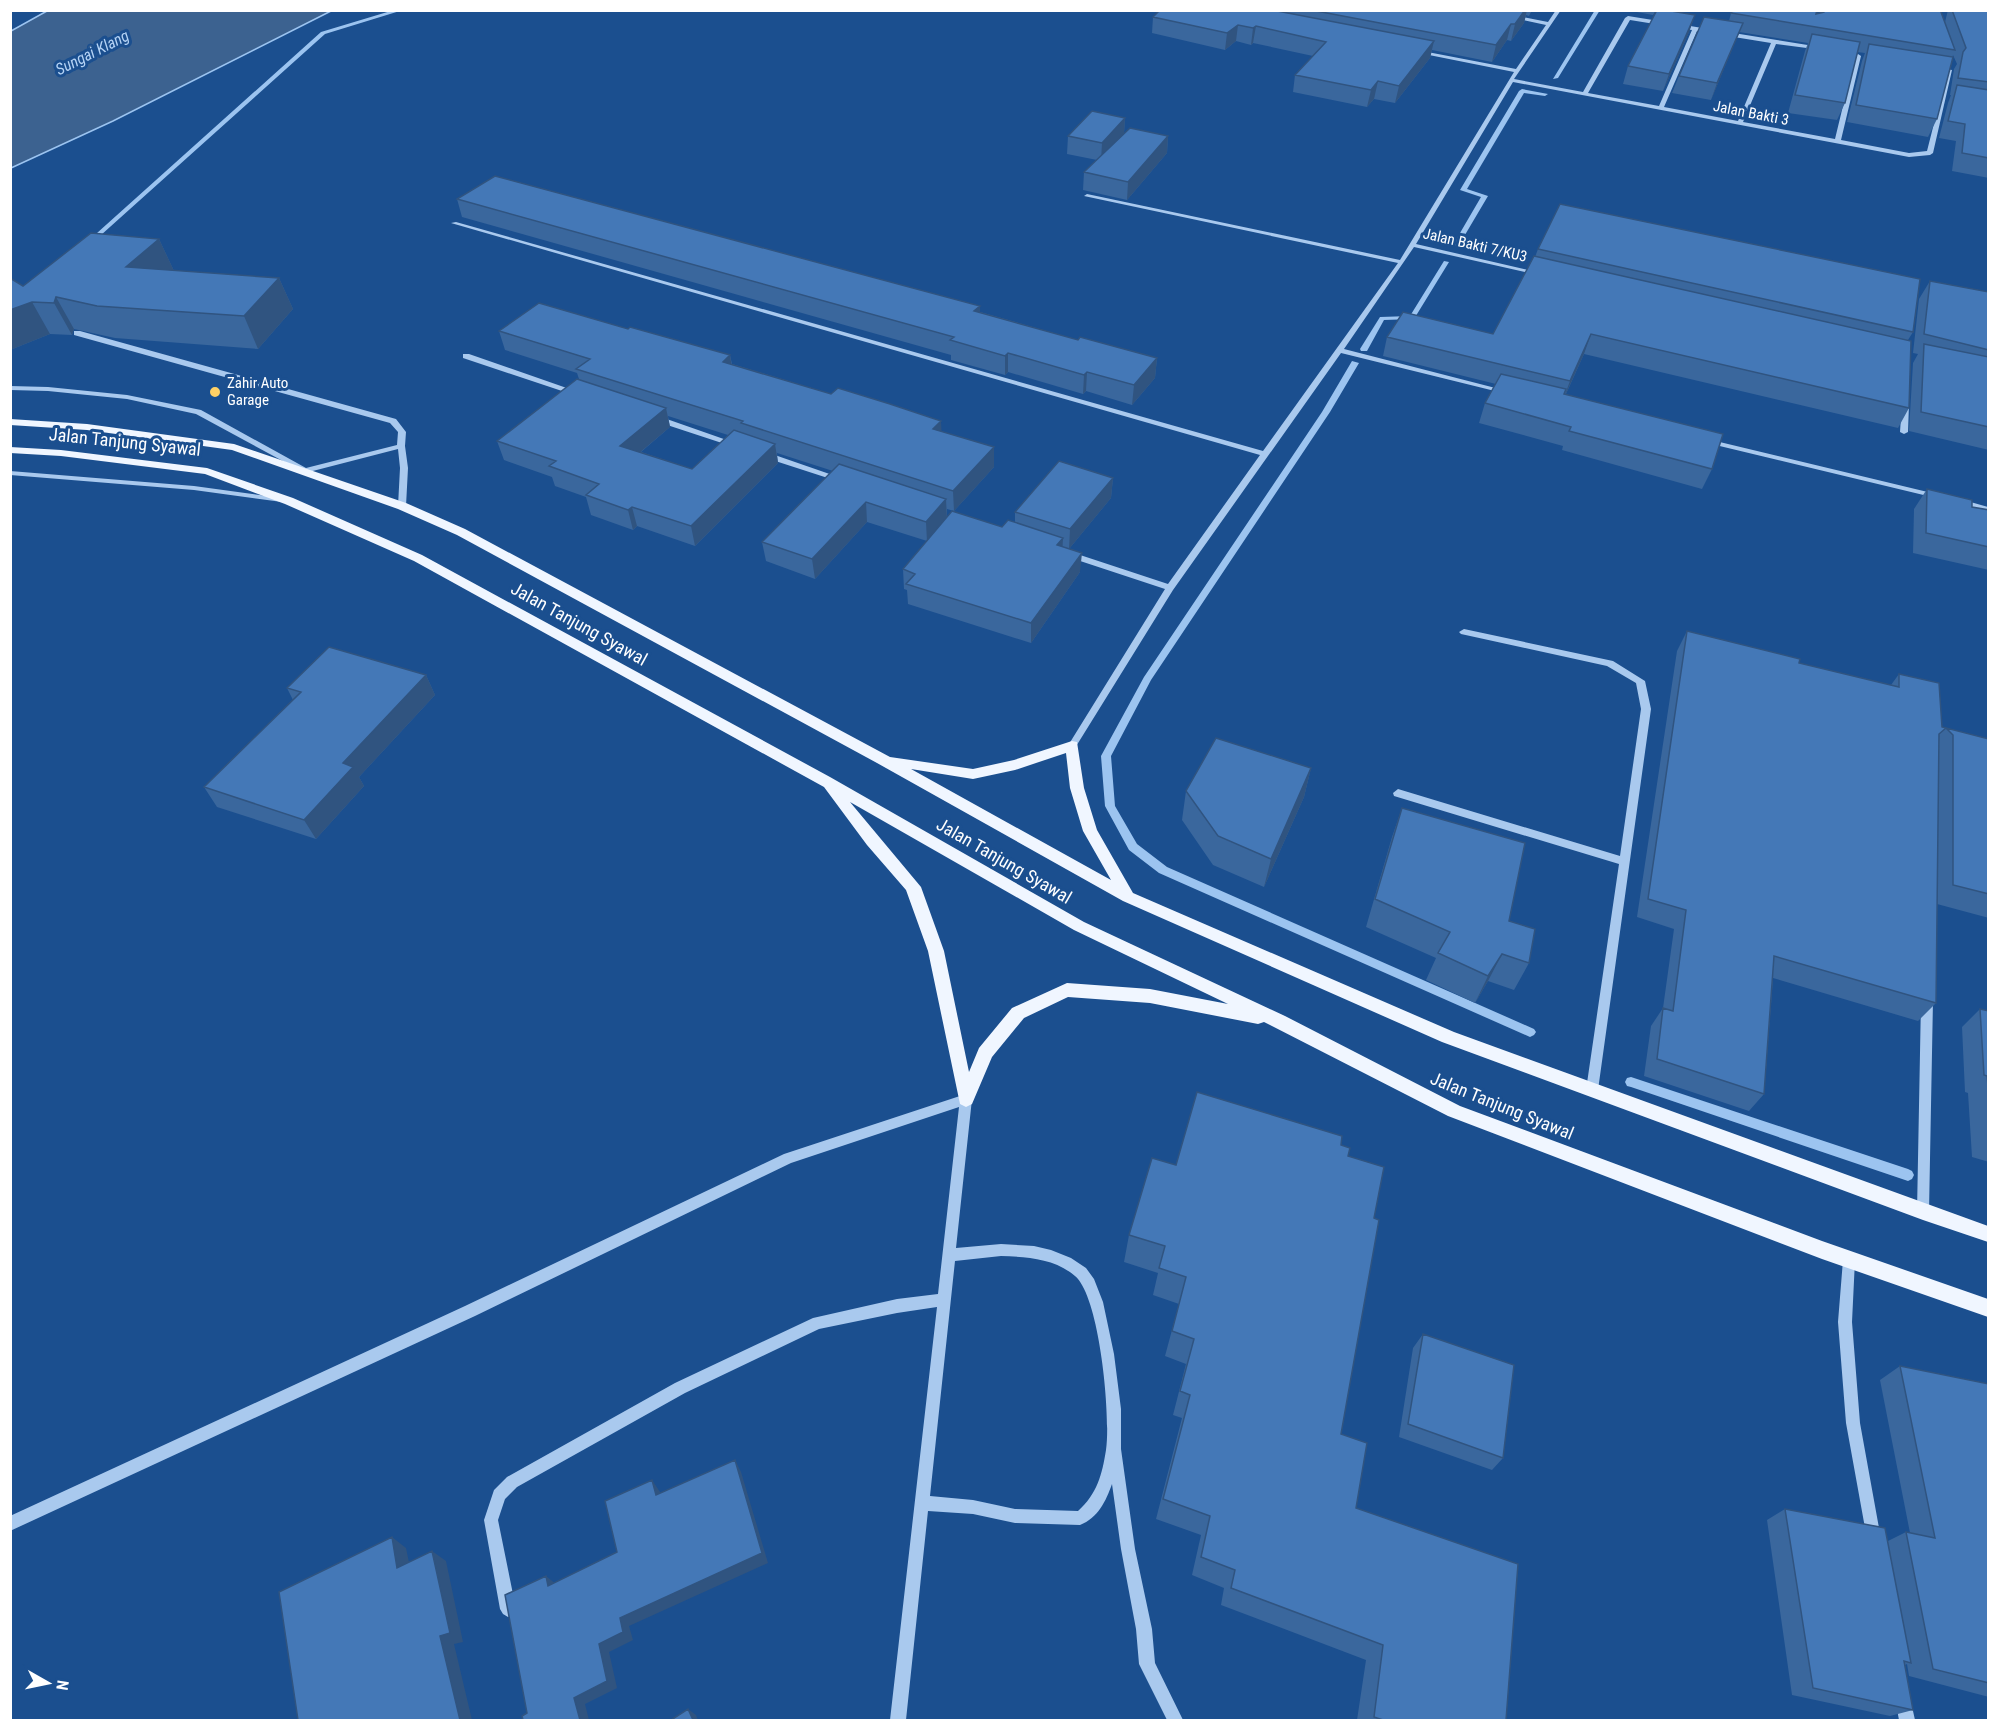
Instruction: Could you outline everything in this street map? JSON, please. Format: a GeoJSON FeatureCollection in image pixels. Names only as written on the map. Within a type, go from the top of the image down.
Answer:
{"type":"FeatureCollection","features":[{"type":"Feature","properties":{"kind":"main road","name":"Jalan Tanjung Syawal"},"geometry":{"type":"LineString","coordinates":[[10,422],[87,427],[234,447],[402,506],[461,532],[882,759],[1128,897],[1448,1037],[1923,1212],[1989,1234]]}},
{"type":"Feature","properties":{"kind":"main road","name":"Jalan Tanjung Syawal"},"geometry":{"type":"LineString","coordinates":[[10,450],[207,471],[289,501],[418,558],[825,781],[1079,926],[1279,1021],[1454,1111],[1849,1260],[1989,1308]]}},
{"type":"Feature","properties":{"kind":"main road"},"geometry":{"type":"LineString","coordinates":[[882,759],[973,774],[1015,765],[1072,746],[1077,788],[1090,831],[1128,897]]}},
{"type":"Feature","properties":{"kind":"main road"},"geometry":{"type":"LineString","coordinates":[[825,781],[872,841],[913,887],[936,951],[966,1099]]}},
{"type":"Feature","properties":{"kind":"main road"},"geometry":{"type":"LineString","coordinates":[[966,1099],[985,1053],[1018,1013],[1067,990],[1150,996],[1279,1021]]}},
{"type":"Feature","properties":{"kind":"street"},"geometry":{"type":"LineString","coordinates":[[1072,746],[1170,588],[1402,262],[1511,80],[1559,10]]}},
{"type":"Feature","properties":{"kind":"street"},"geometry":{"type":"LineString","coordinates":[[1509,16],[1550,24]]}},
{"type":"Feature","properties":{"kind":"street"},"geometry":{"type":"LineString","coordinates":[[1585,93],[1628,18],[1824,50]]}},
{"type":"Feature","properties":{"kind":"street"},"geometry":{"type":"LineString","coordinates":[[1660,108],[1695,29]]}},
{"type":"Feature","properties":{"kind":"street"},"geometry":{"type":"LineString","coordinates":[[1740,123],[1774,43]]}},
{"type":"Feature","properties":{"kind":"street"},"geometry":{"type":"LineString","coordinates":[[1413,51],[1517,71]]}},
{"type":"Feature","properties":{"kind":"street"},"geometry":{"type":"LineString","coordinates":[[1846,54],[1870,58]]}},
{"type":"Feature","properties":{"kind":"street"},"geometry":{"type":"LineString","coordinates":[[1838,141],[1858,56]]}},
{"type":"Feature","properties":{"kind":"street"},"geometry":{"type":"LineString","coordinates":[[1927,68],[1950,71],[1942,98],[1954,99]]}},
{"type":"Feature","properties":{"kind":"street","name":"Jalan Bakti 3"},"geometry":{"type":"LineString","coordinates":[[1511,80],[1909,155],[1930,153],[1942,98]]}},
{"type":"Feature","properties":{"kind":"street"},"geometry":{"type":"LineString","coordinates":[[1087,196],[1402,262]]}},
{"type":"Feature","properties":{"kind":"street"},"geometry":{"type":"LineString","coordinates":[[454,223],[1265,454]]}},
{"type":"Feature","properties":{"kind":"street","name":"Jalan Bakti 7/KU3"},"geometry":{"type":"LineString","coordinates":[[1413,244],[1551,276]]}},
{"type":"Feature","properties":{"kind":"street"},"geometry":{"type":"LineString","coordinates":[[77,333],[393,421],[402,432],[404,468],[402,506]]}},
{"type":"Feature","properties":{"kind":"street"},"geometry":{"type":"LineString","coordinates":[[1338,350],[1512,393]]}},
{"type":"Feature","properties":{"kind":"street"},"geometry":{"type":"LineString","coordinates":[[466,356],[591,397]]}},
{"type":"Feature","properties":{"kind":"street"},"geometry":{"type":"LineString","coordinates":[[10,388],[48,389],[127,397],[198,412],[305,471],[401,446]]}},
{"type":"Feature","properties":{"kind":"street"},"geometry":{"type":"LineString","coordinates":[[1904,432],[1905,400]]}},
{"type":"Feature","properties":{"kind":"street"},"geometry":{"type":"LineString","coordinates":[[648,416],[739,446]]}},
{"type":"Feature","properties":{"kind":"street"},"geometry":{"type":"LineString","coordinates":[[1698,438],[1942,497]]}},
{"type":"Feature","properties":{"kind":"street"},"geometry":{"type":"LineString","coordinates":[[762,453],[852,483]]}},
{"type":"Feature","properties":{"kind":"street"},"geometry":{"type":"LineString","coordinates":[[10,473],[194,488],[289,501]]}},
{"type":"Feature","properties":{"kind":"street"},"geometry":{"type":"LineString","coordinates":[[1954,500],[1989,509]]}},
{"type":"Feature","properties":{"kind":"street"},"geometry":{"type":"LineString","coordinates":[[1057,550],[1170,588]]}},
{"type":"Feature","properties":{"kind":"street"},"geometry":{"type":"LineString","coordinates":[[1464,632],[1610,663],[1640,681],[1646,709],[1592,1090]]}},
{"type":"Feature","properties":{"kind":"street"},"geometry":{"type":"LineString","coordinates":[[1398,793],[1624,862]]}},
{"type":"Feature","properties":{"kind":"street"},"geometry":{"type":"LineString","coordinates":[[1923,1212],[1927,989]]}},
{"type":"Feature","properties":{"kind":"street"},"geometry":{"type":"LineString","coordinates":[[10,1524],[470,1311],[788,1158],[966,1099],[898,1720]]}},
{"type":"Feature","properties":{"kind":"street"},"geometry":{"type":"LineString","coordinates":[[949,1255],[1004,1249],[1052,1255],[1084,1274],[1102,1316],[1115,1404],[1114,1446],[1128,1549],[1144,1629],[1147,1664],[1175,1720]]}},
{"type":"Feature","properties":{"kind":"street"},"geometry":{"type":"LineString","coordinates":[[1849,1260],[1845,1322],[1853,1423],[1877,1557]]}},
{"type":"Feature","properties":{"kind":"street"},"geometry":{"type":"LineString","coordinates":[[510,1620],[491,1520],[499,1495],[512,1482],[680,1388],[818,1323],[897,1306],[944,1300]]}},
{"type":"Feature","properties":{"kind":"street"},"geometry":{"type":"LineString","coordinates":[[921,1503],[973,1507],[1015,1516],[1080,1518],[1098,1500],[1114,1446]]}},
{"type":"Feature","properties":{"kind":"street"},"geometry":{"type":"LineString","coordinates":[[1900,1686],[1907,1720]]}},
{"type":"Feature","properties":{"kind":"water","name":"Sungai Klang"},"geometry":{"type":"Polygon","coordinates":[[[47,11],[331,11],[113,121],[11,168],[11,31],[47,11]]]}},
{"type":"Feature","properties":{"kind":"building"},"geometry":{"type":"Polygon","coordinates":[[[1160,10],[1272,10],[1434,41],[1399,86],[1378,81],[1371,90],[1295,75],[1326,42],[1256,26],[1253,28],[1238,25],[1227,33],[1153,17],[1160,10]]]}},
{"type":"Feature","properties":{"kind":"building"},"geometry":{"type":"Polygon","coordinates":[[[1311,10],[1525,10],[1515,24],[1511,24],[1496,45],[1311,10]]]}},
{"type":"Feature","properties":{"kind":"building"},"geometry":{"type":"Polygon","coordinates":[[[1657,10],[1695,15],[1669,74],[1628,66],[1657,10]]]}},
{"type":"Feature","properties":{"kind":"building"},"geometry":{"type":"Polygon","coordinates":[[[1733,10],[1817,10],[1816,14],[1825,10],[1941,10],[1955,50],[1731,13],[1733,10]]]}},
{"type":"Feature","properties":{"kind":"building"},"geometry":{"type":"Polygon","coordinates":[[[1952,10],[1989,10],[1989,82],[1958,78],[1963,52],[1966,48],[1952,10]]]}},
{"type":"Feature","properties":{"kind":"building"},"geometry":{"type":"Polygon","coordinates":[[[1704,17],[1743,23],[1717,83],[1679,76],[1704,17]]]}},
{"type":"Feature","properties":{"kind":"building"},"geometry":{"type":"Polygon","coordinates":[[[1812,34],[1860,42],[1845,103],[1795,95],[1812,34]]]}},
{"type":"Feature","properties":{"kind":"building"},"geometry":{"type":"Polygon","coordinates":[[[1869,44],[1953,57],[1937,119],[1856,105],[1869,44]]]}},
{"type":"Feature","properties":{"kind":"building"},"geometry":{"type":"Polygon","coordinates":[[[1957,85],[1989,90],[1989,158],[1962,153],[1965,124],[1948,121],[1957,85]]]}},
{"type":"Feature","properties":{"kind":"building"},"geometry":{"type":"Polygon","coordinates":[[[1092,111],[1125,118],[1102,143],[1068,136],[1092,111]]]}},
{"type":"Feature","properties":{"kind":"building"},"geometry":{"type":"Polygon","coordinates":[[[1130,128],[1168,136],[1128,182],[1084,172],[1130,128]]]}},
{"type":"Feature","properties":{"kind":"building"},"geometry":{"type":"Polygon","coordinates":[[[495,176],[980,306],[974,311],[1078,340],[1080,337],[1157,358],[1134,385],[1087,372],[1084,375],[1008,353],[1005,356],[950,340],[954,337],[457,199],[495,176]]]}},
{"type":"Feature","properties":{"kind":"building"},"geometry":{"type":"Polygon","coordinates":[[[1560,204],[1920,279],[1913,332],[1538,249],[1560,204]]]}},
{"type":"Feature","properties":{"kind":"building"},"geometry":{"type":"Polygon","coordinates":[[[91,233],[159,239],[126,267],[279,278],[244,316],[97,306],[56,297],[54,303],[32,302],[10,310],[10,278],[23,286],[91,233]]]}},
{"type":"Feature","properties":{"kind":"building"},"geometry":{"type":"Polygon","coordinates":[[[1534,256],[1911,341],[1909,408],[1591,334],[1570,381],[1387,337],[1403,312],[1493,334],[1534,256]]]}},
{"type":"Feature","properties":{"kind":"building"},"geometry":{"type":"Polygon","coordinates":[[[1930,281],[1989,292],[1989,350],[1924,334],[1930,281]]]}},
{"type":"Feature","properties":{"kind":"building"},"geometry":{"type":"Polygon","coordinates":[[[539,303],[730,355],[723,362],[831,394],[838,388],[890,404],[941,421],[933,429],[994,447],[953,491],[741,423],[743,421],[576,369],[590,359],[499,331],[539,303]]]}},
{"type":"Feature","properties":{"kind":"building"},"geometry":{"type":"Polygon","coordinates":[[[1924,344],[1989,357],[1989,427],[1921,412],[1924,344]]]}},
{"type":"Feature","properties":{"kind":"building"},"geometry":{"type":"Polygon","coordinates":[[[1501,374],[1566,389],[1564,394],[1723,434],[1712,469],[1569,431],[1571,427],[1485,403],[1501,374]]]}},
{"type":"Feature","properties":{"kind":"building"},"geometry":{"type":"Polygon","coordinates":[[[577,379],[666,408],[620,446],[692,469],[734,430],[775,444],[691,526],[632,507],[628,510],[586,495],[599,484],[549,466],[556,461],[497,441],[577,379]]]}},
{"type":"Feature","properties":{"kind":"building"},"geometry":{"type":"Polygon","coordinates":[[[1059,461],[1113,478],[1070,529],[1015,512],[1059,461]]]}},
{"type":"Feature","properties":{"kind":"building"},"geometry":{"type":"Polygon","coordinates":[[[839,464],[946,499],[926,522],[866,502],[812,559],[762,542],[839,464]]]}},
{"type":"Feature","properties":{"kind":"building"},"geometry":{"type":"Polygon","coordinates":[[[1927,489],[1972,500],[1972,507],[1989,510],[1989,547],[1926,533],[1927,489]]]}},
{"type":"Feature","properties":{"kind":"building"},"geometry":{"type":"Polygon","coordinates":[[[952,511],[1002,527],[1008,520],[1063,538],[1057,545],[1082,553],[1031,623],[906,584],[915,574],[903,569],[952,511]]]}},
{"type":"Feature","properties":{"kind":"building"},"geometry":{"type":"Polygon","coordinates":[[[1687,631],[1800,659],[1799,663],[1899,687],[1899,674],[1939,683],[1942,727],[1946,728],[1939,734],[1936,1003],[1774,956],[1764,1094],[1657,1059],[1663,1008],[1673,1011],[1686,910],[1648,899],[1687,631]]]}},
{"type":"Feature","properties":{"kind":"building"},"geometry":{"type":"Polygon","coordinates":[[[329,647],[426,675],[343,763],[353,767],[304,820],[204,787],[301,692],[287,688],[329,647]]]}},
{"type":"Feature","properties":{"kind":"building"},"geometry":{"type":"Polygon","coordinates":[[[1946,728],[1989,739],[1989,894],[1953,885],[1953,735],[1946,728]]]}},
{"type":"Feature","properties":{"kind":"building"},"geometry":{"type":"Polygon","coordinates":[[[1216,738],[1311,768],[1271,859],[1218,836],[1186,791],[1216,738]]]}},
{"type":"Feature","properties":{"kind":"building"},"geometry":{"type":"Polygon","coordinates":[[[1402,808],[1525,843],[1509,921],[1535,929],[1529,963],[1502,954],[1488,976],[1438,953],[1450,932],[1375,899],[1402,808]]]}},
{"type":"Feature","properties":{"kind":"building"},"geometry":{"type":"Polygon","coordinates":[[[1980,1009],[1989,1011],[1989,1095],[1987,1076],[1984,1075],[1980,1009]]]}},
{"type":"Feature","properties":{"kind":"building"},"geometry":{"type":"Polygon","coordinates":[[[1197,1092],[1342,1136],[1341,1145],[1350,1148],[1348,1156],[1384,1167],[1374,1218],[1379,1220],[1341,1434],[1367,1443],[1356,1508],[1518,1564],[1506,1720],[1383,1720],[1374,1717],[1383,1645],[1231,1588],[1235,1570],[1201,1557],[1210,1516],[1163,1499],[1190,1395],[1180,1391],[1194,1339],[1172,1331],[1186,1277],[1159,1268],[1165,1246],[1129,1235],[1152,1158],[1176,1165],[1197,1092]]]}},
{"type":"Feature","properties":{"kind":"building"},"geometry":{"type":"Polygon","coordinates":[[[1423,1334],[1514,1365],[1503,1458],[1408,1424],[1423,1334]]]}},
{"type":"Feature","properties":{"kind":"building"},"geometry":{"type":"Polygon","coordinates":[[[1900,1366],[1989,1384],[1989,1683],[1933,1669],[1906,1532],[1935,1538],[1900,1366]]]}},
{"type":"Feature","properties":{"kind":"building"},"geometry":{"type":"Polygon","coordinates":[[[735,1460],[762,1553],[620,1618],[623,1632],[599,1644],[607,1681],[574,1698],[580,1720],[523,1720],[522,1716],[527,1713],[505,1595],[546,1576],[548,1586],[617,1552],[605,1501],[652,1480],[656,1495],[735,1460]]]}},
{"type":"Feature","properties":{"kind":"building"},"geometry":{"type":"Polygon","coordinates":[[[1785,1509],[1885,1528],[1911,1663],[1904,1661],[1913,1710],[1813,1688],[1785,1509]]]}},
{"type":"Feature","properties":{"kind":"building"},"geometry":{"type":"Polygon","coordinates":[[[392,1537],[397,1568],[432,1551],[450,1633],[440,1636],[460,1720],[298,1720],[279,1592],[392,1537]]]}},
{"type":"Feature","properties":{"kind":"building"},"geometry":{"type":"Polygon","coordinates":[[[688,1709],[693,1720],[671,1720],[688,1709]]]}},
{"type":"Feature","properties":{"kind":"waterway"},"geometry":{"type":"LineString","coordinates":[[89,243],[323,33],[401,10]]}},
{"type":"Feature","properties":{"kind":"waterway"},"geometry":{"type":"LineString","coordinates":[[1555,78],[1598,10]]}},
{"type":"Feature","properties":{"kind":"waterway"},"geometry":{"type":"LineString","coordinates":[[1456,245],[1485,196],[1463,190],[1522,91],[1545,94]]}},
{"type":"Feature","properties":{"kind":"waterway"},"geometry":{"type":"LineString","coordinates":[[1364,349],[1382,318],[1412,318],[1446,262]]}},
{"type":"Feature","properties":{"kind":"waterway"},"geometry":{"type":"LineString","coordinates":[[1355,363],[1326,412],[1147,679],[1106,756],[1110,806],[1133,847],[1163,870],[1530,1032]]}},
{"type":"Feature","properties":{"kind":"waterway"},"geometry":{"type":"LineString","coordinates":[[1631,1082],[1908,1175]]}},
{"type":"Feature","properties":{"kind":"place","name":"Zahir Auto Garage"},"geometry":{"type":"Point","coordinates":[215,392]}}]}
